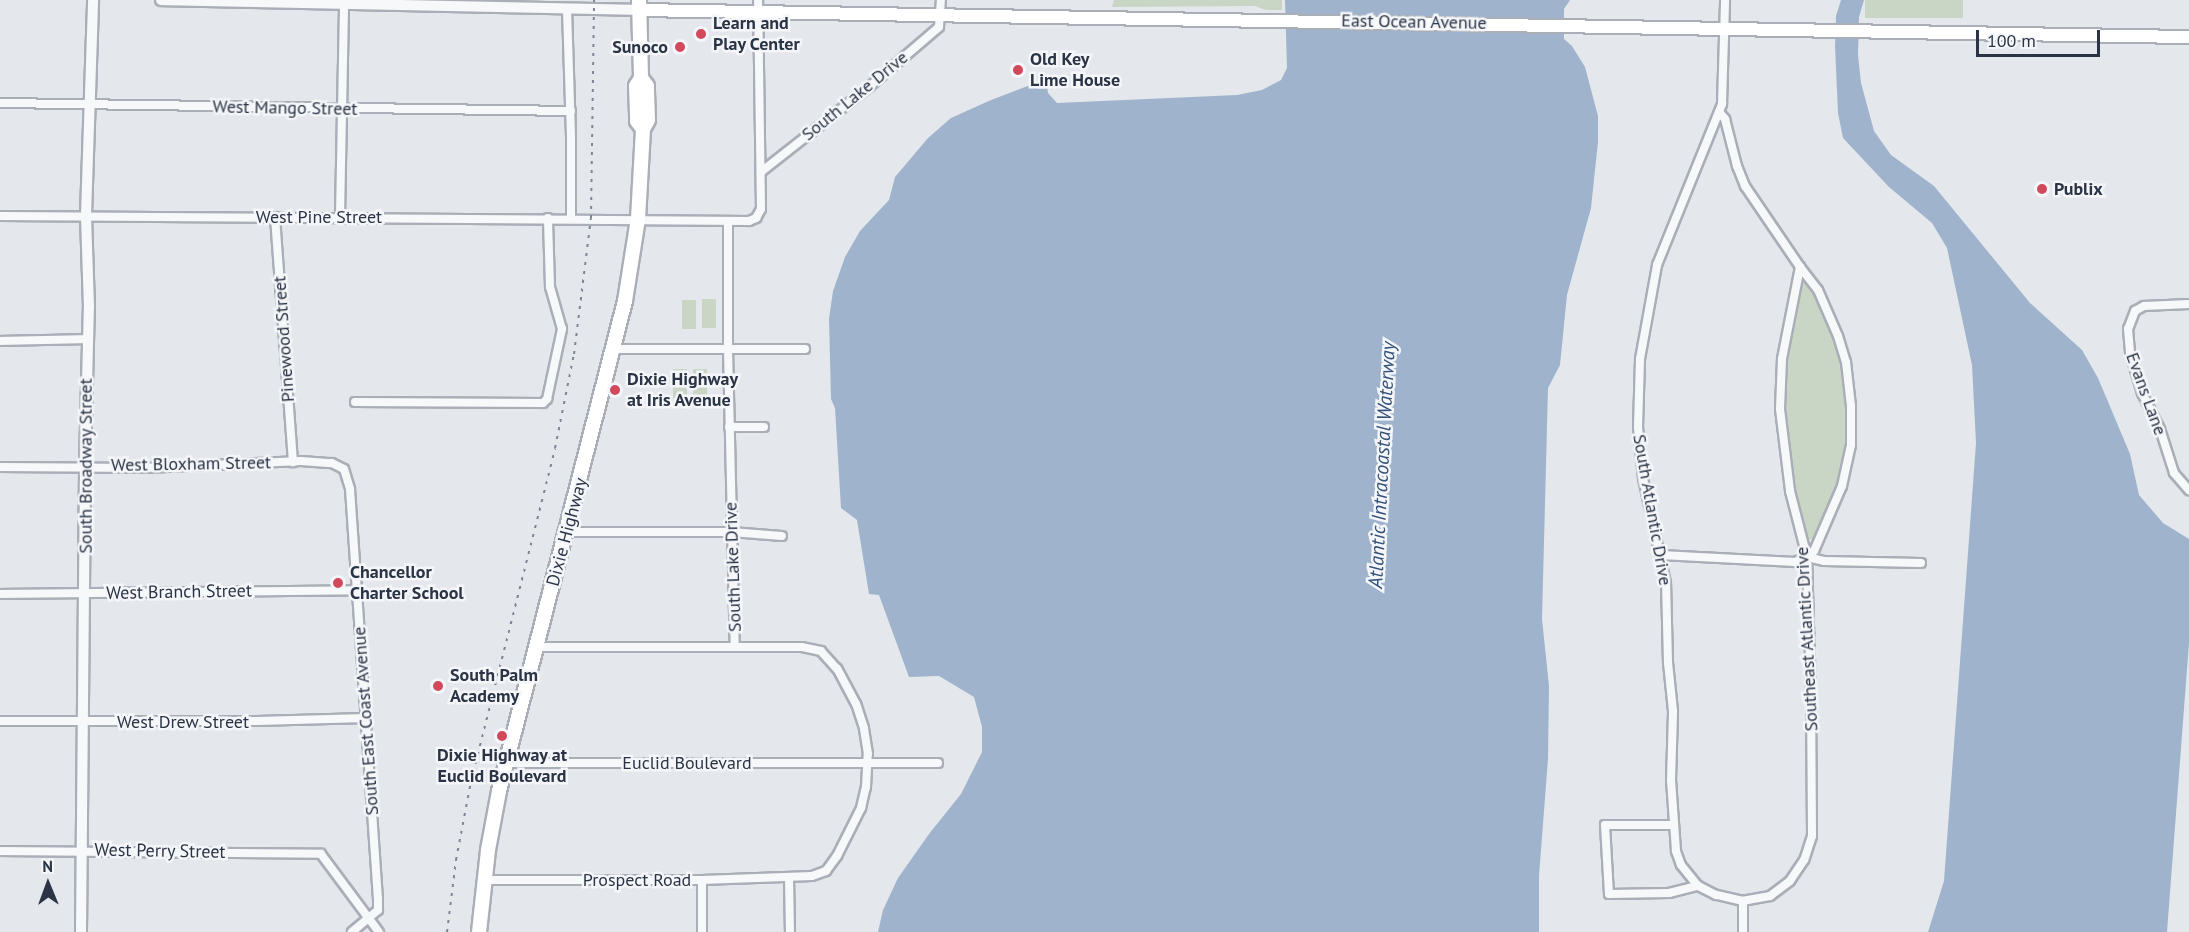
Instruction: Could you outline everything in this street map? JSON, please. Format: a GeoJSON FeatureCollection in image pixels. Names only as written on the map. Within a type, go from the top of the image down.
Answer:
{"type":"FeatureCollection","features":[{"type":"Feature","properties":{"kind":"main road","name":"East Ocean Avenue"},"geometry":{"type":"LineString","coordinates":[[639,5],[758,6],[941,15],[1724,27],[2189,37]]}},
{"type":"Feature","properties":{"kind":"main road","name":"Dixie Highway"},"geometry":{"type":"LineString","coordinates":[[479,932],[484,880],[506,763],[614,349],[628,285],[638,219],[643,129],[637,121],[636,86],[641,78],[639,5]]}},
{"type":"Feature","properties":{"kind":"street","name":"South Broadway Street"},"geometry":{"type":"LineString","coordinates":[[81,932],[86,592],[86,216],[93,0]]}},
{"type":"Feature","properties":{"kind":"street"},"geometry":{"type":"LineString","coordinates":[[161,0],[495,3],[567,9],[639,5]]}},
{"type":"Feature","properties":{"kind":"street"},"geometry":{"type":"LineString","coordinates":[[941,0],[941,15]]}},
{"type":"Feature","properties":{"kind":"street","name":"South Atlantic Drive"},"geometry":{"type":"LineString","coordinates":[[1698,886],[1681,865],[1673,825],[1674,711],[1668,663],[1666,583],[1639,453],[1637,401],[1643,338],[1661,256],[1720,113],[1725,0]]}},
{"type":"Feature","properties":{"kind":"street"},"geometry":{"type":"LineString","coordinates":[[340,216],[344,1]]}},
{"type":"Feature","properties":{"kind":"street"},"geometry":{"type":"LineString","coordinates":[[728,221],[750,221],[756,218],[761,209],[758,6]]}},
{"type":"Feature","properties":{"kind":"street"},"geometry":{"type":"LineString","coordinates":[[567,9],[571,111],[571,218]]}},
{"type":"Feature","properties":{"kind":"street","name":"South Lake Drive"},"geometry":{"type":"LineString","coordinates":[[761,172],[869,87],[939,27],[941,15]]}},
{"type":"Feature","properties":{"kind":"street","name":"West Mango Street"},"geometry":{"type":"LineString","coordinates":[[0,103],[571,111]]}},
{"type":"Feature","properties":{"kind":"street"},"geometry":{"type":"LineString","coordinates":[[1661,555],[1795,562],[1806,557],[1814,551],[1842,486],[1851,445],[1851,406],[1846,362],[1838,336],[1818,290],[1745,186],[1737,166],[1725,119],[1720,113]]}},
{"type":"Feature","properties":{"kind":"street","name":"West Pine Street"},"geometry":{"type":"LineString","coordinates":[[0,216],[340,216],[728,221]]}},
{"type":"Feature","properties":{"kind":"street","name":"Pinewood Street"},"geometry":{"type":"LineString","coordinates":[[275,217],[292,462]]}},
{"type":"Feature","properties":{"kind":"street"},"geometry":{"type":"LineString","coordinates":[[355,402],[543,403],[547,399],[561,336],[550,287],[548,218]]}},
{"type":"Feature","properties":{"kind":"street","name":"South Lake Drive"},"geometry":{"type":"LineString","coordinates":[[728,221],[729,427],[735,647],[802,647],[821,651],[837,669],[856,704],[864,728],[868,763],[861,808],[837,856],[826,871],[812,876],[789,877]]}},
{"type":"Feature","properties":{"kind":"street","name":"Southeast Atlantic Drive"},"geometry":{"type":"LineString","coordinates":[[1743,901],[1770,896],[1790,880],[1804,860],[1812,836],[1811,690],[1806,557],[1790,491],[1780,409],[1782,359],[1800,267]]}},
{"type":"Feature","properties":{"kind":"street","name":"Evans Lane"},"geometry":{"type":"LineString","coordinates":[[2189,304],[2144,306],[2135,311],[2128,329],[2130,353],[2142,393],[2160,429],[2174,473],[2189,490]]}},
{"type":"Feature","properties":{"kind":"street"},"geometry":{"type":"LineString","coordinates":[[0,341],[87,339]]}},
{"type":"Feature","properties":{"kind":"street"},"geometry":{"type":"LineString","coordinates":[[614,349],[805,349]]}},
{"type":"Feature","properties":{"kind":"street"},"geometry":{"type":"LineString","coordinates":[[729,427],[764,427]]}},
{"type":"Feature","properties":{"kind":"street","name":"West Bloxham Street"},"geometry":{"type":"LineString","coordinates":[[0,467],[145,468],[292,462],[332,463],[344,469]]}},
{"type":"Feature","properties":{"kind":"street","name":"South East Coast Avenue"},"geometry":{"type":"LineString","coordinates":[[344,469],[350,489],[358,590],[366,718],[364,726],[378,899],[378,910],[370,919]]}},
{"type":"Feature","properties":{"kind":"street"},"geometry":{"type":"LineString","coordinates":[[567,532],[731,532],[782,536]]}},
{"type":"Feature","properties":{"kind":"street"},"geometry":{"type":"LineString","coordinates":[[1806,557],[1824,561],[1921,563]]}},
{"type":"Feature","properties":{"kind":"street","name":"West Branch Street"},"geometry":{"type":"LineString","coordinates":[[0,594],[358,590]]}},
{"type":"Feature","properties":{"kind":"street"},"geometry":{"type":"LineString","coordinates":[[536,647],[735,647]]}},
{"type":"Feature","properties":{"kind":"street","name":"West Drew Street"},"geometry":{"type":"LineString","coordinates":[[0,721],[84,723],[366,718]]}},
{"type":"Feature","properties":{"kind":"street","name":"Euclid Boulevard"},"geometry":{"type":"LineString","coordinates":[[506,763],[938,763]]}},
{"type":"Feature","properties":{"kind":"street"},"geometry":{"type":"LineString","coordinates":[[1673,825],[1605,825],[1609,894],[1669,893],[1698,886],[1716,895],[1743,901],[1743,932]]}},
{"type":"Feature","properties":{"kind":"street","name":"West Perry Street"},"geometry":{"type":"LineString","coordinates":[[0,851],[321,854],[370,919]]}},
{"type":"Feature","properties":{"kind":"street"},"geometry":{"type":"LineString","coordinates":[[789,877],[790,932]]}},
{"type":"Feature","properties":{"kind":"street","name":"Prospect Road"},"geometry":{"type":"LineString","coordinates":[[484,880],[702,880],[789,877]]}},
{"type":"Feature","properties":{"kind":"street"},"geometry":{"type":"LineString","coordinates":[[702,880],[702,932]]}},
{"type":"Feature","properties":{"kind":"street"},"geometry":{"type":"LineString","coordinates":[[352,932],[370,919],[380,932]]}},
{"type":"Feature","properties":{"kind":"green space"},"geometry":{"type":"Polygon","coordinates":[[[1114,0],[1282,0],[1282,10],[1266,10],[1255,6],[1112,7],[1114,0]]]}},
{"type":"Feature","properties":{"kind":"green space"},"geometry":{"type":"Polygon","coordinates":[[[1865,0],[1963,0],[1963,18],[1865,18],[1865,0]]]}},
{"type":"Feature","properties":{"kind":"green space"},"geometry":{"type":"Polygon","coordinates":[[[1802,273],[1820,298],[1838,346],[1849,398],[1846,451],[1831,501],[1814,540],[1808,539],[1799,507],[1784,415],[1786,365],[1802,273]]]}},
{"type":"Feature","properties":{"kind":"green space"},"geometry":{"type":"Polygon","coordinates":[[[702,299],[716,299],[716,328],[702,328],[702,299]]]}},
{"type":"Feature","properties":{"kind":"green space"},"geometry":{"type":"Polygon","coordinates":[[[682,300],[696,300],[696,329],[682,329],[682,300]]]}},
{"type":"Feature","properties":{"kind":"green space"},"geometry":{"type":"Polygon","coordinates":[[[673,369],[687,369],[687,398],[673,398],[673,369]]]}},
{"type":"Feature","properties":{"kind":"green space"},"geometry":{"type":"Polygon","coordinates":[[[693,369],[707,369],[707,398],[693,398],[693,369]]]}},
{"type":"Feature","properties":{"kind":"water","name":"Atlantic Intracoastal Waterway"},"geometry":{"type":"Polygon","coordinates":[[[1285,0],[1570,0],[1564,9],[1564,39],[1572,46],[1585,67],[1598,116],[1598,142],[1591,208],[1567,295],[1560,365],[1548,388],[1542,619],[1549,686],[1548,759],[1539,876],[1539,932],[878,932],[883,910],[898,878],[961,794],[982,752],[982,727],[974,697],[939,676],[909,677],[879,595],[869,594],[857,520],[841,508],[835,408],[831,399],[829,319],[833,291],[845,257],[860,231],[889,200],[895,177],[928,138],[951,118],[991,100],[1046,79],[1048,93],[1057,103],[1237,95],[1262,90],[1281,80],[1287,68],[1285,0]]]}},
{"type":"Feature","properties":{"kind":"water"},"geometry":{"type":"Polygon","coordinates":[[[1841,0],[1864,0],[1859,17],[1858,55],[1861,83],[1874,131],[1891,155],[1934,186],[2030,303],[2082,350],[2098,378],[2130,454],[2139,495],[2163,523],[2189,539],[2189,643],[2167,932],[1928,932],[1944,881],[1976,443],[1972,365],[1947,248],[1932,223],[1889,187],[1843,138],[1838,113],[1835,46],[1836,16],[1841,0]]]}},
{"type":"Feature","properties":{"kind":"railway"},"geometry":{"type":"LineString","coordinates":[[447,932],[456,860],[471,781],[555,448],[574,354],[591,218],[594,0]]}},
{"type":"Feature","properties":{"kind":"place","name":"Learn and Play Center"},"geometry":{"type":"Point","coordinates":[701,34]}},
{"type":"Feature","properties":{"kind":"place","name":"Sunoco"},"geometry":{"type":"Point","coordinates":[680,47]}},
{"type":"Feature","properties":{"kind":"place","name":"Old Key Lime House"},"geometry":{"type":"Point","coordinates":[1018,70]}},
{"type":"Feature","properties":{"kind":"place","name":"Publix"},"geometry":{"type":"Point","coordinates":[2042,189]}},
{"type":"Feature","properties":{"kind":"place","name":"Dixie Highway at Iris Avenue"},"geometry":{"type":"Point","coordinates":[615,390]}},
{"type":"Feature","properties":{"kind":"place","name":"Chancellor Charter School"},"geometry":{"type":"Point","coordinates":[338,583]}},
{"type":"Feature","properties":{"kind":"place","name":"South Palm Academy"},"geometry":{"type":"Point","coordinates":[438,686]}},
{"type":"Feature","properties":{"kind":"place","name":"Dixie Highway at Euclid Boulevard"},"geometry":{"type":"Point","coordinates":[502,736]}}]}
